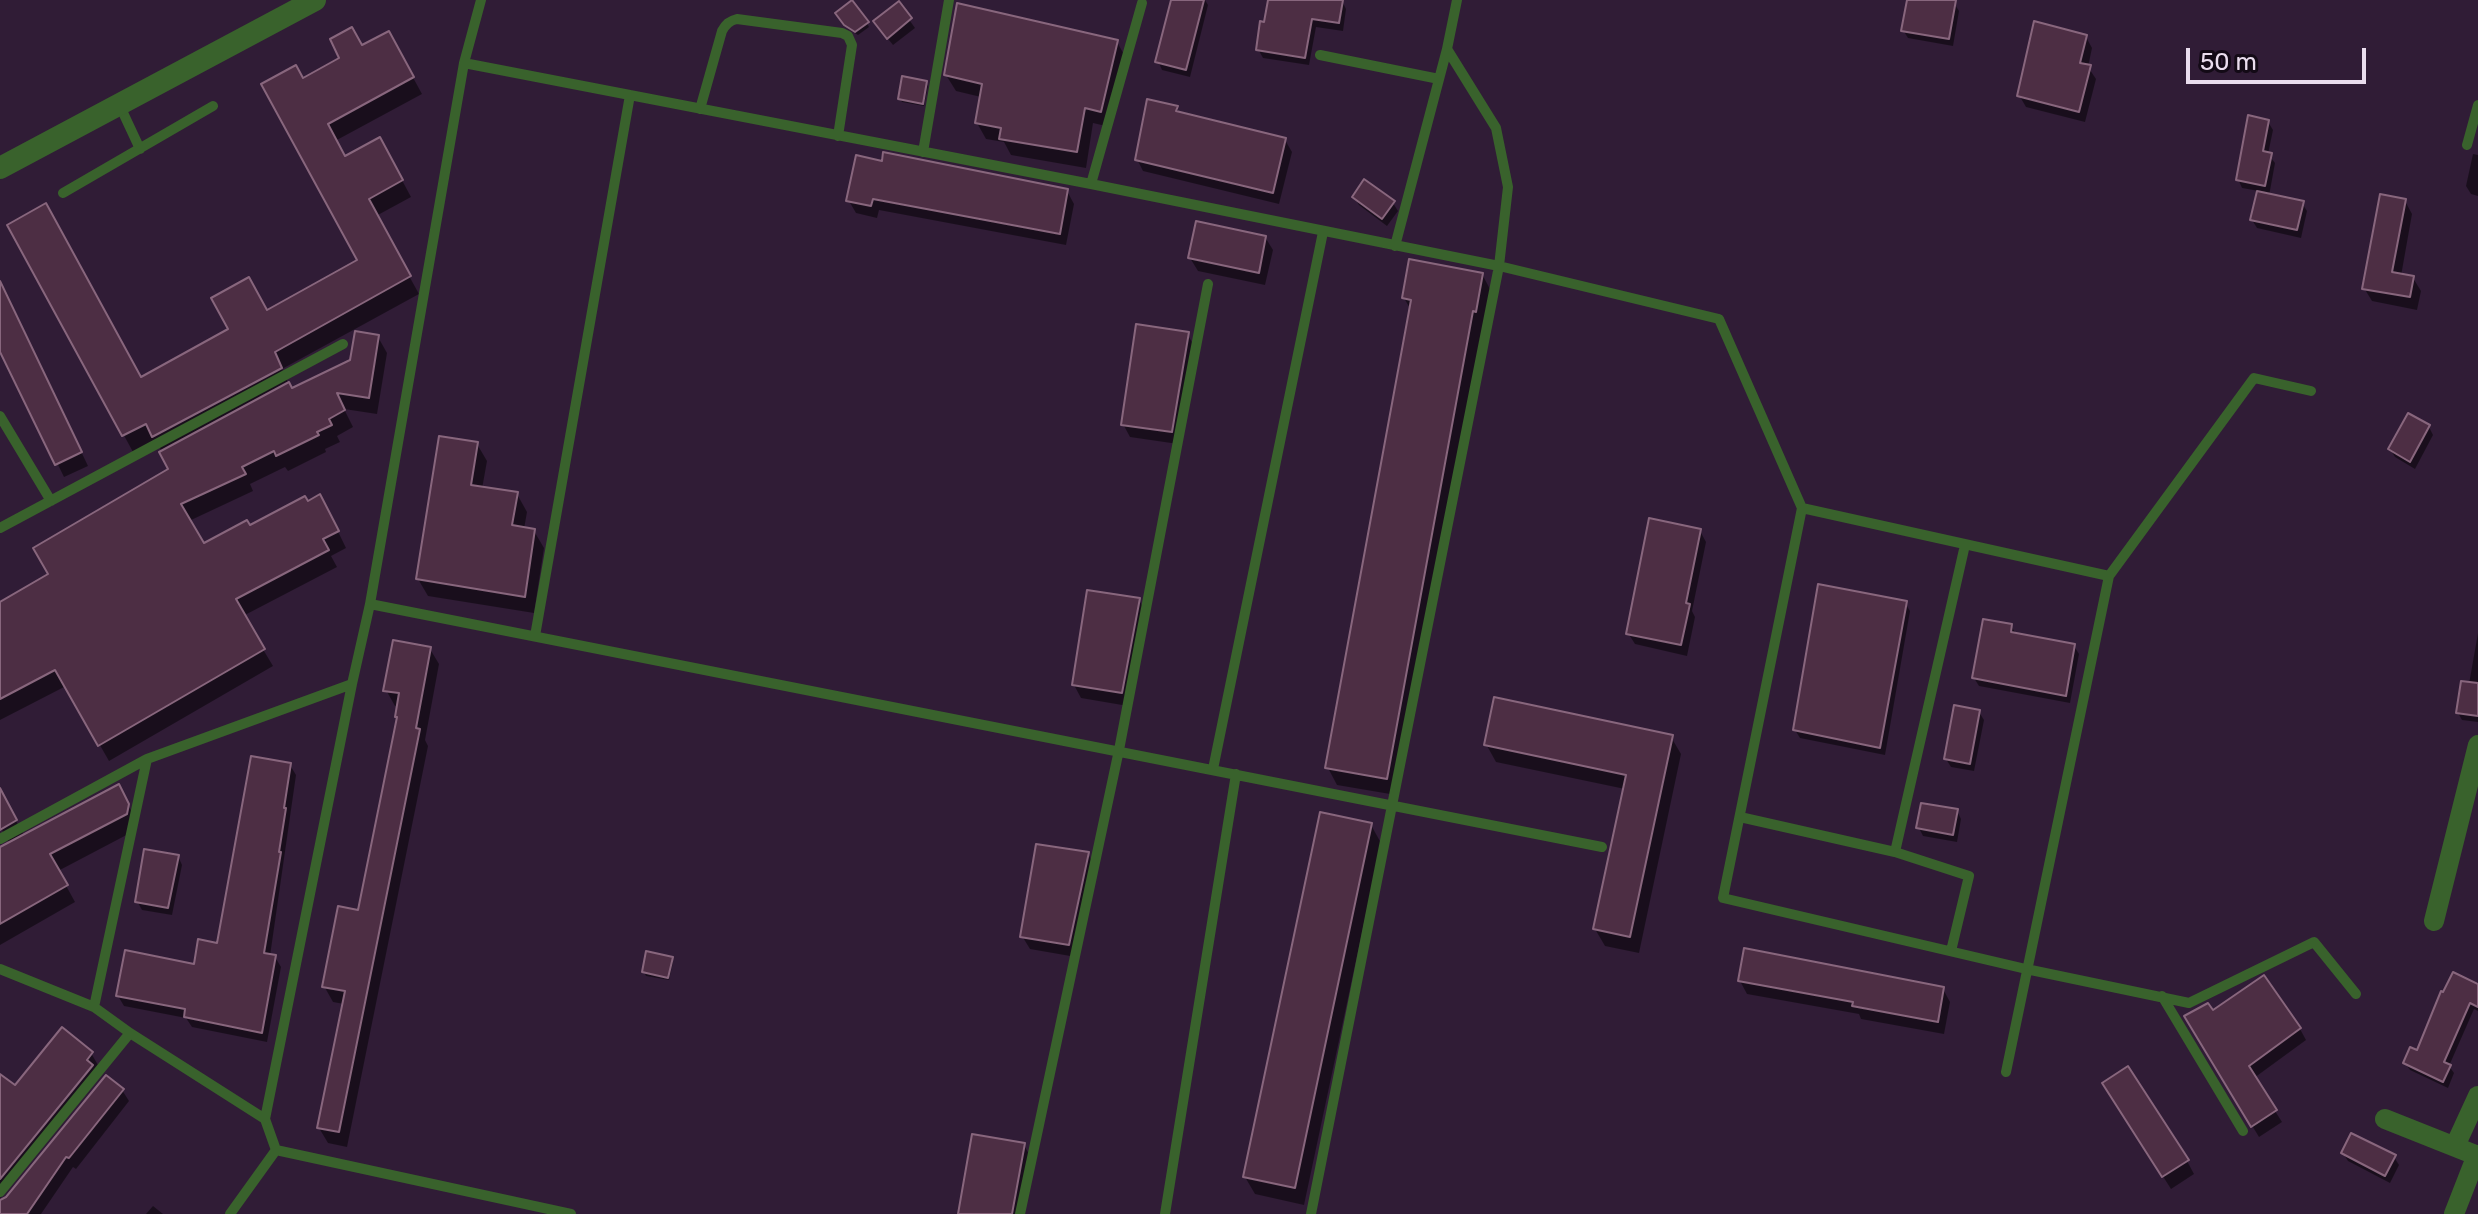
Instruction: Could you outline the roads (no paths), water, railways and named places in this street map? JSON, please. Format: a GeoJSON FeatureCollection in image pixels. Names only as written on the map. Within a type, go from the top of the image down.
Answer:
{"type":"FeatureCollection","features":[{"type":"Feature","properties":{"kind":"street"},"geometry":{"type":"LineString","coordinates":[[0,168],[315,0]]}},
{"type":"Feature","properties":{"kind":"street"},"geometry":{"type":"LineString","coordinates":[[2434,921],[2478,745]]}},
{"type":"Feature","properties":{"kind":"street"},"geometry":{"type":"LineString","coordinates":[[2455,1146],[2478,1096]]}},
{"type":"Feature","properties":{"kind":"street"},"geometry":{"type":"LineString","coordinates":[[2385,1119],[2478,1156],[2454,1214]]}},
{"type":"Feature","properties":{"kind":"lane"},"geometry":{"type":"LineString","coordinates":[[276,1150],[265,1119],[370,604],[464,63],[481,0]]}},
{"type":"Feature","properties":{"kind":"lane"},"geometry":{"type":"LineString","coordinates":[[923,152],[949,0]]}},
{"type":"Feature","properties":{"kind":"lane"},"geometry":{"type":"LineString","coordinates":[[1395,246],[1457,0]]}},
{"type":"Feature","properties":{"kind":"lane"},"geometry":{"type":"LineString","coordinates":[[1091,184],[1142,3]]}},
{"type":"Feature","properties":{"kind":"lane"},"geometry":{"type":"LineString","coordinates":[[700,109],[725,24],[737,19],[842,33],[848,36],[852,45],[838,136]]}},
{"type":"Feature","properties":{"kind":"lane"},"geometry":{"type":"LineString","coordinates":[[1311,1214],[1499,266],[1508,187],[1496,128],[1447,49]]}},
{"type":"Feature","properties":{"kind":"lane"},"geometry":{"type":"LineString","coordinates":[[1320,55],[1439,79]]}},
{"type":"Feature","properties":{"kind":"lane"},"geometry":{"type":"LineString","coordinates":[[464,63],[1499,266],[1719,319],[1802,508],[1723,898],[2026,969],[2189,1003],[2314,942],[2356,994]]}},
{"type":"Feature","properties":{"kind":"lane"},"geometry":{"type":"LineString","coordinates":[[535,636],[630,95]]}},
{"type":"Feature","properties":{"kind":"lane"},"geometry":{"type":"LineString","coordinates":[[119,104],[140,149]]}},
{"type":"Feature","properties":{"kind":"lane"},"geometry":{"type":"LineString","coordinates":[[2467,145],[2478,105]]}},
{"type":"Feature","properties":{"kind":"lane"},"geometry":{"type":"LineString","coordinates":[[63,193],[213,106]]}},
{"type":"Feature","properties":{"kind":"lane"},"geometry":{"type":"LineString","coordinates":[[1213,769],[1323,232]]}},
{"type":"Feature","properties":{"kind":"lane"},"geometry":{"type":"LineString","coordinates":[[1020,1214],[1119,750],[1208,284]]}},
{"type":"Feature","properties":{"kind":"lane"},"geometry":{"type":"LineString","coordinates":[[0,528],[343,344]]}},
{"type":"Feature","properties":{"kind":"lane"},"geometry":{"type":"LineString","coordinates":[[2006,1072],[2109,576],[2254,378],[2311,391]]}},
{"type":"Feature","properties":{"kind":"lane"},"geometry":{"type":"LineString","coordinates":[[0,416],[51,501]]}},
{"type":"Feature","properties":{"kind":"lane"},"geometry":{"type":"LineString","coordinates":[[1802,508],[2109,576]]}},
{"type":"Feature","properties":{"kind":"lane"},"geometry":{"type":"LineString","coordinates":[[1895,852],[1965,545]]}},
{"type":"Feature","properties":{"kind":"lane"},"geometry":{"type":"LineString","coordinates":[[370,604],[1602,847]]}},
{"type":"Feature","properties":{"kind":"lane"},"geometry":{"type":"LineString","coordinates":[[0,839],[147,759],[352,684]]}},
{"type":"Feature","properties":{"kind":"lane"},"geometry":{"type":"LineString","coordinates":[[94,1007],[147,759]]}},
{"type":"Feature","properties":{"kind":"lane"},"geometry":{"type":"LineString","coordinates":[[1165,1214],[1236,774]]}},
{"type":"Feature","properties":{"kind":"lane"},"geometry":{"type":"LineString","coordinates":[[1740,817],[1895,852],[1969,876],[1951,951]]}},
{"type":"Feature","properties":{"kind":"lane"},"geometry":{"type":"LineString","coordinates":[[0,969],[94,1007],[265,1119]]}},
{"type":"Feature","properties":{"kind":"lane"},"geometry":{"type":"LineString","coordinates":[[2162,996],[2243,1131]]}},
{"type":"Feature","properties":{"kind":"lane"},"geometry":{"type":"LineString","coordinates":[[0,1192],[130,1033]]}},
{"type":"Feature","properties":{"kind":"lane"},"geometry":{"type":"LineString","coordinates":[[276,1150],[513,1209],[571,1214]]}},
{"type":"Feature","properties":{"kind":"lane"},"geometry":{"type":"LineString","coordinates":[[230,1214],[276,1150]]}}]}
